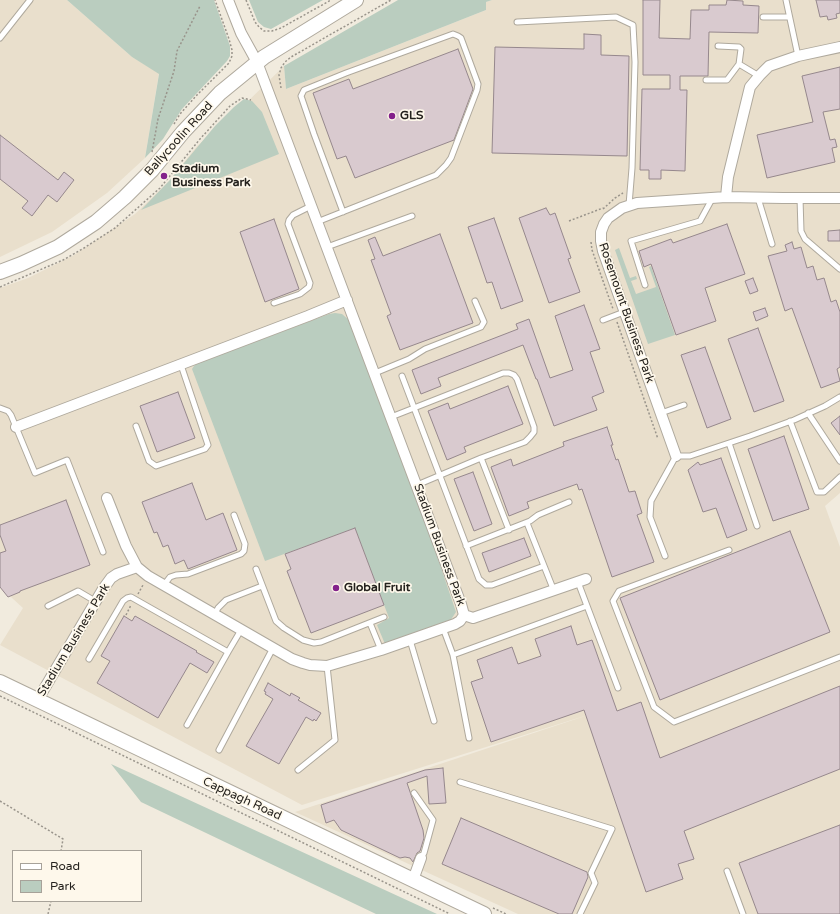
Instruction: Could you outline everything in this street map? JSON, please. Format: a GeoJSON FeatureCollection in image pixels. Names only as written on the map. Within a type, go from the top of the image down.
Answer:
{"type":"FeatureCollection","features":[{"type":"Feature","properties":{"kind":"street","name":"Stadium Business Park"},"geometry":{"type":"LineString","coordinates":[[37,701],[95,601],[111,578],[117,574],[137,567],[145,574],[241,630],[292,659],[303,663],[327,666],[381,650],[460,621],[464,615],[417,485],[257,62],[241,33],[228,0]]}},
{"type":"Feature","properties":{"kind":"street","name":"Ballycoolin Road"},"geometry":{"type":"LineString","coordinates":[[0,272],[58,247],[96,222],[125,197],[152,170],[183,132],[220,93],[257,62],[356,0]]}},
{"type":"Feature","properties":{"kind":"street"},"geometry":{"type":"LineString","coordinates":[[726,197],[728,177],[750,87],[770,66],[798,56],[840,47]]}},
{"type":"Feature","properties":{"kind":"street","name":"Rosemount Business Park"},"geometry":{"type":"LineString","coordinates":[[676,456],[624,312],[601,241],[601,232],[604,224],[615,212],[637,203],[726,197],[840,198]]}},
{"type":"Feature","properties":{"kind":"street"},"geometry":{"type":"LineString","coordinates":[[16,427],[181,365],[347,300]]}},
{"type":"Feature","properties":{"kind":"street"},"geometry":{"type":"LineString","coordinates":[[107,498],[126,546],[137,567]]}},
{"type":"Feature","properties":{"kind":"street"},"geometry":{"type":"LineString","coordinates":[[464,615],[473,618],[582,581]]}},
{"type":"Feature","properties":{"kind":"street","name":"Cappagh Road"},"geometry":{"type":"LineString","coordinates":[[0,682],[484,914]]}},
{"type":"Feature","properties":{"kind":"street"},"geometry":{"type":"LineString","coordinates":[[413,880],[421,858]]}},
{"type":"Feature","properties":{"kind":"lane"},"geometry":{"type":"LineString","coordinates":[[0,38],[30,0]]}},
{"type":"Feature","properties":{"kind":"lane"},"geometry":{"type":"LineString","coordinates":[[786,0],[798,56]]}},
{"type":"Feature","properties":{"kind":"lane"},"geometry":{"type":"LineString","coordinates":[[517,22],[616,17],[633,25],[635,62],[632,168],[629,205]]}},
{"type":"Feature","properties":{"kind":"lane"},"geometry":{"type":"LineString","coordinates":[[763,17],[789,17]]}},
{"type":"Feature","properties":{"kind":"lane"},"geometry":{"type":"LineString","coordinates":[[317,222],[343,212],[436,175],[442,171],[451,158],[478,84],[461,38],[458,36],[453,34],[304,90],[302,96],[314,134],[343,212]]}},
{"type":"Feature","properties":{"kind":"lane"},"geometry":{"type":"LineString","coordinates":[[706,80],[727,80],[739,64],[741,49],[739,47],[718,46]]}},
{"type":"Feature","properties":{"kind":"lane"},"geometry":{"type":"LineString","coordinates":[[739,64],[759,76]]}},
{"type":"Feature","properties":{"kind":"lane"},"geometry":{"type":"LineString","coordinates":[[645,285],[631,241],[700,221],[713,198]]}},
{"type":"Feature","properties":{"kind":"lane"},"geometry":{"type":"LineString","coordinates":[[758,198],[772,244]]}},
{"type":"Feature","properties":{"kind":"lane"},"geometry":{"type":"LineString","coordinates":[[800,198],[801,231],[805,239],[840,269]]}},
{"type":"Feature","properties":{"kind":"lane"},"geometry":{"type":"LineString","coordinates":[[274,303],[300,294],[309,287],[310,283],[288,224],[289,220],[294,215],[311,206]]}},
{"type":"Feature","properties":{"kind":"lane"},"geometry":{"type":"LineString","coordinates":[[327,247],[412,216]]}},
{"type":"Feature","properties":{"kind":"lane"},"geometry":{"type":"LineString","coordinates":[[374,373],[481,327],[484,322],[475,301]]}},
{"type":"Feature","properties":{"kind":"lane"},"geometry":{"type":"LineString","coordinates":[[603,320],[624,312]]}},
{"type":"Feature","properties":{"kind":"lane"},"geometry":{"type":"LineString","coordinates":[[136,426],[149,461],[156,466],[205,449],[208,445],[181,365]]}},
{"type":"Feature","properties":{"kind":"lane"},"geometry":{"type":"LineString","coordinates":[[391,417],[503,373],[514,375],[517,379],[534,427],[534,432],[525,442],[481,458],[417,485]]}},
{"type":"Feature","properties":{"kind":"lane"},"geometry":{"type":"LineString","coordinates":[[402,376],[479,579],[486,585],[492,585],[544,566]]}},
{"type":"Feature","properties":{"kind":"lane"},"geometry":{"type":"LineString","coordinates":[[665,556],[650,517],[651,501],[676,456],[690,456],[728,444],[790,421],[825,406],[840,397]]}},
{"type":"Feature","properties":{"kind":"lane"},"geometry":{"type":"LineString","coordinates":[[661,413],[684,405]]}},
{"type":"Feature","properties":{"kind":"lane"},"geometry":{"type":"LineString","coordinates":[[0,408],[3,408],[8,412],[16,427],[35,473],[67,460],[103,552]]}},
{"type":"Feature","properties":{"kind":"lane"},"geometry":{"type":"LineString","coordinates":[[808,413],[840,461]]}},
{"type":"Feature","properties":{"kind":"lane"},"geometry":{"type":"LineString","coordinates":[[790,421],[817,492],[824,492],[840,477]]}},
{"type":"Feature","properties":{"kind":"lane"},"geometry":{"type":"LineString","coordinates":[[728,444],[757,526]]}},
{"type":"Feature","properties":{"kind":"lane"},"geometry":{"type":"LineString","coordinates":[[481,458],[509,530]]}},
{"type":"Feature","properties":{"kind":"lane"},"geometry":{"type":"LineString","coordinates":[[466,546],[527,523],[538,515],[569,502]]}},
{"type":"Feature","properties":{"kind":"lane"},"geometry":{"type":"LineString","coordinates":[[164,585],[170,577],[188,574],[241,554],[244,551],[245,544],[234,514]]}},
{"type":"Feature","properties":{"kind":"lane"},"geometry":{"type":"LineString","coordinates":[[527,523],[554,591]]}},
{"type":"Feature","properties":{"kind":"lane"},"geometry":{"type":"LineString","coordinates":[[728,550],[619,592],[613,601],[654,707],[674,722],[840,657]]}},
{"type":"Feature","properties":{"kind":"lane"},"geometry":{"type":"LineString","coordinates":[[256,570],[276,620],[303,640],[310,642],[321,642],[384,617]]}},
{"type":"Feature","properties":{"kind":"lane"},"geometry":{"type":"LineString","coordinates":[[582,581],[587,606],[618,688]]}},
{"type":"Feature","properties":{"kind":"lane"},"geometry":{"type":"LineString","coordinates":[[215,614],[218,608],[226,600],[262,586]]}},
{"type":"Feature","properties":{"kind":"lane"},"geometry":{"type":"LineString","coordinates":[[48,606],[78,592],[95,601]]}},
{"type":"Feature","properties":{"kind":"lane"},"geometry":{"type":"LineString","coordinates":[[89,659],[123,601],[131,597],[228,652]]}},
{"type":"Feature","properties":{"kind":"lane"},"geometry":{"type":"LineString","coordinates":[[453,656],[587,606]]}},
{"type":"Feature","properties":{"kind":"lane"},"geometry":{"type":"LineString","coordinates":[[370,623],[381,650]]}},
{"type":"Feature","properties":{"kind":"lane"},"geometry":{"type":"LineString","coordinates":[[443,628],[453,656],[469,738]]}},
{"type":"Feature","properties":{"kind":"lane"},"geometry":{"type":"LineString","coordinates":[[187,725],[241,630]]}},
{"type":"Feature","properties":{"kind":"lane"},"geometry":{"type":"LineString","coordinates":[[410,640],[434,721]]}},
{"type":"Feature","properties":{"kind":"lane"},"geometry":{"type":"LineString","coordinates":[[220,750],[274,648]]}},
{"type":"Feature","properties":{"kind":"lane"},"geometry":{"type":"LineString","coordinates":[[298,770],[335,740],[327,666]]}},
{"type":"Feature","properties":{"kind":"lane"},"geometry":{"type":"LineString","coordinates":[[460,782],[612,829],[591,873],[595,883],[580,914]]}},
{"type":"Feature","properties":{"kind":"lane"},"geometry":{"type":"LineString","coordinates":[[414,793],[433,820],[424,853],[421,858]]}},
{"type":"Feature","properties":{"kind":"lane"},"geometry":{"type":"LineString","coordinates":[[727,871],[743,914]]}},
{"type":"Feature","properties":{"kind":"path"},"geometry":{"type":"LineString","coordinates":[[173,127],[180,114],[229,63],[232,56],[229,39],[215,0]]}},
{"type":"Feature","properties":{"kind":"path"},"geometry":{"type":"LineString","coordinates":[[246,0],[258,27],[264,31],[272,32],[331,0]]}},
{"type":"Feature","properties":{"kind":"path"},"geometry":{"type":"LineString","coordinates":[[281,88],[279,75],[281,68],[291,56],[391,0]]}},
{"type":"Feature","properties":{"kind":"path"},"geometry":{"type":"LineString","coordinates":[[156,150],[151,155],[158,119],[174,71],[177,51],[200,6]]}},
{"type":"Feature","properties":{"kind":"path"},"geometry":{"type":"LineString","coordinates":[[569,221],[603,208]]}},
{"type":"Feature","properties":{"kind":"path"},"geometry":{"type":"LineString","coordinates":[[0,696],[450,914]]}},
{"type":"Feature","properties":{"kind":"path"},"geometry":{"type":"LineString","coordinates":[[0,801],[63,839],[61,850]]}},
{"type":"Feature","properties":{"kind":"path"},"geometry":{"type":"LineString","coordinates":[[48,914],[51,902]]}},
{"type":"Feature","properties":{"kind":"shaded area"},"geometry":{"type":"Polygon","coordinates":[[[0,0],[67,0],[132,57],[159,73],[145,158],[107,193],[52,232],[0,257],[0,0]]]}},
{"type":"Feature","properties":{"kind":"shaded area"},"geometry":{"type":"Polygon","coordinates":[[[492,0],[840,0],[840,493],[825,506],[840,547],[840,914],[518,914],[295,812],[594,713],[302,805],[0,645],[23,608],[0,587],[0,288],[28,278],[74,255],[135,214],[169,181],[197,146],[243,106],[284,66],[286,89],[486,10],[486,2],[492,0]]]}},
{"type":"Feature","properties":{"kind":"green space"},"geometry":{"type":"Polygon","coordinates":[[[67,0],[214,0],[230,46],[230,56],[182,109],[163,139],[145,158],[159,74],[132,57],[67,0]]]}},
{"type":"Feature","properties":{"kind":"green space"},"geometry":{"type":"Polygon","coordinates":[[[249,0],[323,0],[271,29],[264,27],[258,22],[249,0]]]}},
{"type":"Feature","properties":{"kind":"green space"},"geometry":{"type":"Polygon","coordinates":[[[398,0],[492,0],[486,2],[486,10],[286,89],[284,66],[398,0]]]}},
{"type":"Feature","properties":{"kind":"green space"},"geometry":{"type":"Polygon","coordinates":[[[244,99],[252,101],[262,112],[279,154],[141,210],[169,181],[215,126],[244,99]]]}},
{"type":"Feature","properties":{"kind":"green space"},"geometry":{"type":"Polygon","coordinates":[[[619,248],[630,278],[636,276],[637,279],[631,281],[636,294],[656,287],[649,267],[651,266],[675,335],[648,344],[615,250],[619,248]]]}},
{"type":"Feature","properties":{"kind":"green space"},"geometry":{"type":"Polygon","coordinates":[[[335,313],[342,314],[350,321],[434,547],[456,612],[450,621],[385,644],[377,625],[389,618],[355,528],[265,561],[192,369],[196,364],[335,313]]]}},
{"type":"Feature","properties":{"kind":"green space"},"geometry":{"type":"Polygon","coordinates":[[[111,764],[437,914],[376,914],[141,802],[111,764]]]}},
{"type":"Feature","properties":{"kind":"building"},"geometry":{"type":"Polygon","coordinates":[[[643,0],[660,0],[659,38],[690,39],[691,10],[709,10],[709,5],[726,5],[727,0],[743,1],[743,5],[759,6],[758,33],[709,32],[708,76],[680,76],[680,90],[687,90],[685,171],[661,170],[661,179],[649,179],[649,170],[640,170],[642,89],[670,89],[670,75],[643,75],[643,0]]]}},
{"type":"Feature","properties":{"kind":"building"},"geometry":{"type":"Polygon","coordinates":[[[816,0],[840,0],[840,13],[836,14],[837,18],[828,20],[827,16],[820,17],[816,0]]]}},
{"type":"Feature","properties":{"kind":"building"},"geometry":{"type":"Polygon","coordinates":[[[584,34],[601,35],[601,55],[629,56],[627,156],[492,153],[495,47],[584,49],[584,34]]]}},
{"type":"Feature","properties":{"kind":"building","name":"GLS"},"geometry":{"type":"Polygon","coordinates":[[[458,49],[473,89],[454,140],[355,178],[346,156],[337,159],[313,93],[349,79],[353,89],[458,49]]]}},
{"type":"Feature","properties":{"kind":"building"},"geometry":{"type":"Polygon","coordinates":[[[840,67],[840,109],[823,112],[830,140],[835,139],[837,147],[832,148],[835,162],[767,178],[757,135],[813,122],[802,76],[840,67]]]}},
{"type":"Feature","properties":{"kind":"building"},"geometry":{"type":"Polygon","coordinates":[[[0,135],[58,180],[64,172],[74,180],[57,202],[48,195],[32,216],[22,208],[28,201],[0,179],[0,135]]]}},
{"type":"Feature","properties":{"kind":"building"},"geometry":{"type":"Polygon","coordinates":[[[546,208],[550,215],[555,213],[571,258],[568,259],[580,292],[549,303],[519,218],[546,208]]]}},
{"type":"Feature","properties":{"kind":"building"},"geometry":{"type":"Polygon","coordinates":[[[494,218],[523,301],[501,309],[492,282],[487,283],[468,227],[494,218]]]}},
{"type":"Feature","properties":{"kind":"building"},"geometry":{"type":"Polygon","coordinates":[[[274,219],[299,289],[265,302],[240,232],[274,219]]]}},
{"type":"Feature","properties":{"kind":"building"},"geometry":{"type":"Polygon","coordinates":[[[727,224],[745,274],[705,288],[716,321],[676,335],[651,264],[644,267],[639,251],[671,239],[673,243],[727,224]]]}},
{"type":"Feature","properties":{"kind":"building"},"geometry":{"type":"Polygon","coordinates":[[[840,230],[840,241],[828,241],[828,231],[840,230]]]}},
{"type":"Feature","properties":{"kind":"building"},"geometry":{"type":"Polygon","coordinates":[[[440,234],[473,323],[400,350],[387,316],[391,314],[371,260],[375,259],[368,240],[375,237],[383,256],[440,234]]]}},
{"type":"Feature","properties":{"kind":"building"},"geometry":{"type":"Polygon","coordinates":[[[792,242],[794,249],[801,247],[807,268],[813,266],[817,280],[824,278],[831,302],[836,300],[840,312],[840,367],[837,369],[840,381],[821,388],[792,308],[785,311],[768,256],[787,251],[785,245],[792,242]]]}},
{"type":"Feature","properties":{"kind":"building"},"geometry":{"type":"Polygon","coordinates":[[[753,278],[758,291],[750,294],[745,281],[753,278]]]}},
{"type":"Feature","properties":{"kind":"building"},"geometry":{"type":"Polygon","coordinates":[[[584,305],[600,349],[590,352],[604,392],[592,397],[597,410],[554,426],[523,345],[438,378],[441,386],[421,394],[412,370],[518,329],[516,324],[529,319],[550,378],[573,370],[555,316],[584,305]]]}},
{"type":"Feature","properties":{"kind":"building"},"geometry":{"type":"Polygon","coordinates":[[[765,308],[768,316],[756,321],[753,312],[765,308]]]}},
{"type":"Feature","properties":{"kind":"building"},"geometry":{"type":"Polygon","coordinates":[[[758,328],[784,401],[754,412],[728,339],[758,328]]]}},
{"type":"Feature","properties":{"kind":"building"},"geometry":{"type":"Polygon","coordinates":[[[705,347],[731,419],[707,428],[681,355],[705,347]]]}},
{"type":"Feature","properties":{"kind":"building"},"geometry":{"type":"Polygon","coordinates":[[[508,386],[523,424],[464,447],[466,452],[447,460],[428,411],[448,403],[450,409],[508,386]]]}},
{"type":"Feature","properties":{"kind":"building"},"geometry":{"type":"Polygon","coordinates":[[[178,392],[195,438],[157,452],[140,406],[178,392]]]}},
{"type":"Feature","properties":{"kind":"building"},"geometry":{"type":"Polygon","coordinates":[[[840,416],[840,435],[831,423],[840,416]]]}},
{"type":"Feature","properties":{"kind":"building"},"geometry":{"type":"Polygon","coordinates":[[[607,427],[616,460],[618,459],[629,492],[635,491],[642,513],[637,515],[654,562],[612,577],[582,489],[579,490],[577,484],[527,502],[529,508],[509,516],[491,467],[511,459],[513,466],[564,446],[563,442],[607,427]]]}},
{"type":"Feature","properties":{"kind":"building"},"geometry":{"type":"Polygon","coordinates":[[[784,436],[809,509],[773,521],[748,449],[784,436]]]}},
{"type":"Feature","properties":{"kind":"building"},"geometry":{"type":"Polygon","coordinates":[[[721,458],[747,530],[727,538],[716,508],[703,512],[688,470],[698,462],[700,465],[721,458]]]}},
{"type":"Feature","properties":{"kind":"building"},"geometry":{"type":"Polygon","coordinates":[[[473,472],[492,524],[474,531],[454,479],[473,472]]]}},
{"type":"Feature","properties":{"kind":"building"},"geometry":{"type":"Polygon","coordinates":[[[192,483],[206,520],[223,513],[237,550],[188,569],[184,560],[175,564],[168,545],[163,547],[157,532],[154,533],[142,502],[192,483]]]}},
{"type":"Feature","properties":{"kind":"building"},"geometry":{"type":"Polygon","coordinates":[[[66,500],[90,565],[20,591],[8,597],[0,587],[0,553],[6,551],[0,535],[0,525],[66,500]]]}},
{"type":"Feature","properties":{"kind":"building","name":"Global Fruit"},"geometry":{"type":"Polygon","coordinates":[[[355,528],[384,605],[311,633],[287,571],[291,569],[285,554],[355,528]]]}},
{"type":"Feature","properties":{"kind":"building"},"geometry":{"type":"Polygon","coordinates":[[[790,531],[830,632],[660,700],[620,598],[790,531]]]}},
{"type":"Feature","properties":{"kind":"building"},"geometry":{"type":"Polygon","coordinates":[[[524,538],[531,556],[489,572],[482,553],[524,538]]]}},
{"type":"Feature","properties":{"kind":"building"},"geometry":{"type":"Polygon","coordinates":[[[124,616],[132,621],[135,616],[214,662],[207,673],[190,663],[158,718],[97,683],[110,661],[101,656],[124,616]]]}},
{"type":"Feature","properties":{"kind":"building"},"geometry":{"type":"Polygon","coordinates":[[[571,626],[577,645],[592,640],[617,711],[641,702],[660,758],[840,686],[840,769],[684,831],[694,859],[678,864],[683,879],[646,892],[584,710],[491,742],[471,682],[483,678],[477,660],[512,647],[518,664],[541,656],[535,639],[571,626]]]}},
{"type":"Feature","properties":{"kind":"building"},"geometry":{"type":"Polygon","coordinates":[[[268,683],[290,696],[291,693],[300,698],[298,700],[321,713],[316,721],[306,717],[279,764],[246,746],[273,699],[265,694],[266,692],[264,691],[268,683]]]}},
{"type":"Feature","properties":{"kind":"building"},"geometry":{"type":"Polygon","coordinates":[[[443,768],[446,803],[429,804],[427,776],[407,783],[423,830],[424,838],[420,851],[417,853],[413,862],[410,858],[400,858],[341,830],[334,820],[326,823],[321,805],[425,770],[443,768]]]}},
{"type":"Feature","properties":{"kind":"building"},"geometry":{"type":"Polygon","coordinates":[[[461,818],[587,872],[588,877],[572,914],[559,914],[442,864],[461,818]]]}},
{"type":"Feature","properties":{"kind":"building"},"geometry":{"type":"Polygon","coordinates":[[[840,825],[840,914],[758,914],[739,863],[840,825]]]}},
{"type":"Feature","properties":{"kind":"place","name":"GLS"},"geometry":{"type":"Point","coordinates":[392,116]}},
{"type":"Feature","properties":{"kind":"place","name":"Stadium Business Park"},"geometry":{"type":"Point","coordinates":[164,176]}},
{"type":"Feature","properties":{"kind":"place","name":"Global Fruit"},"geometry":{"type":"Point","coordinates":[336,588]}}]}
